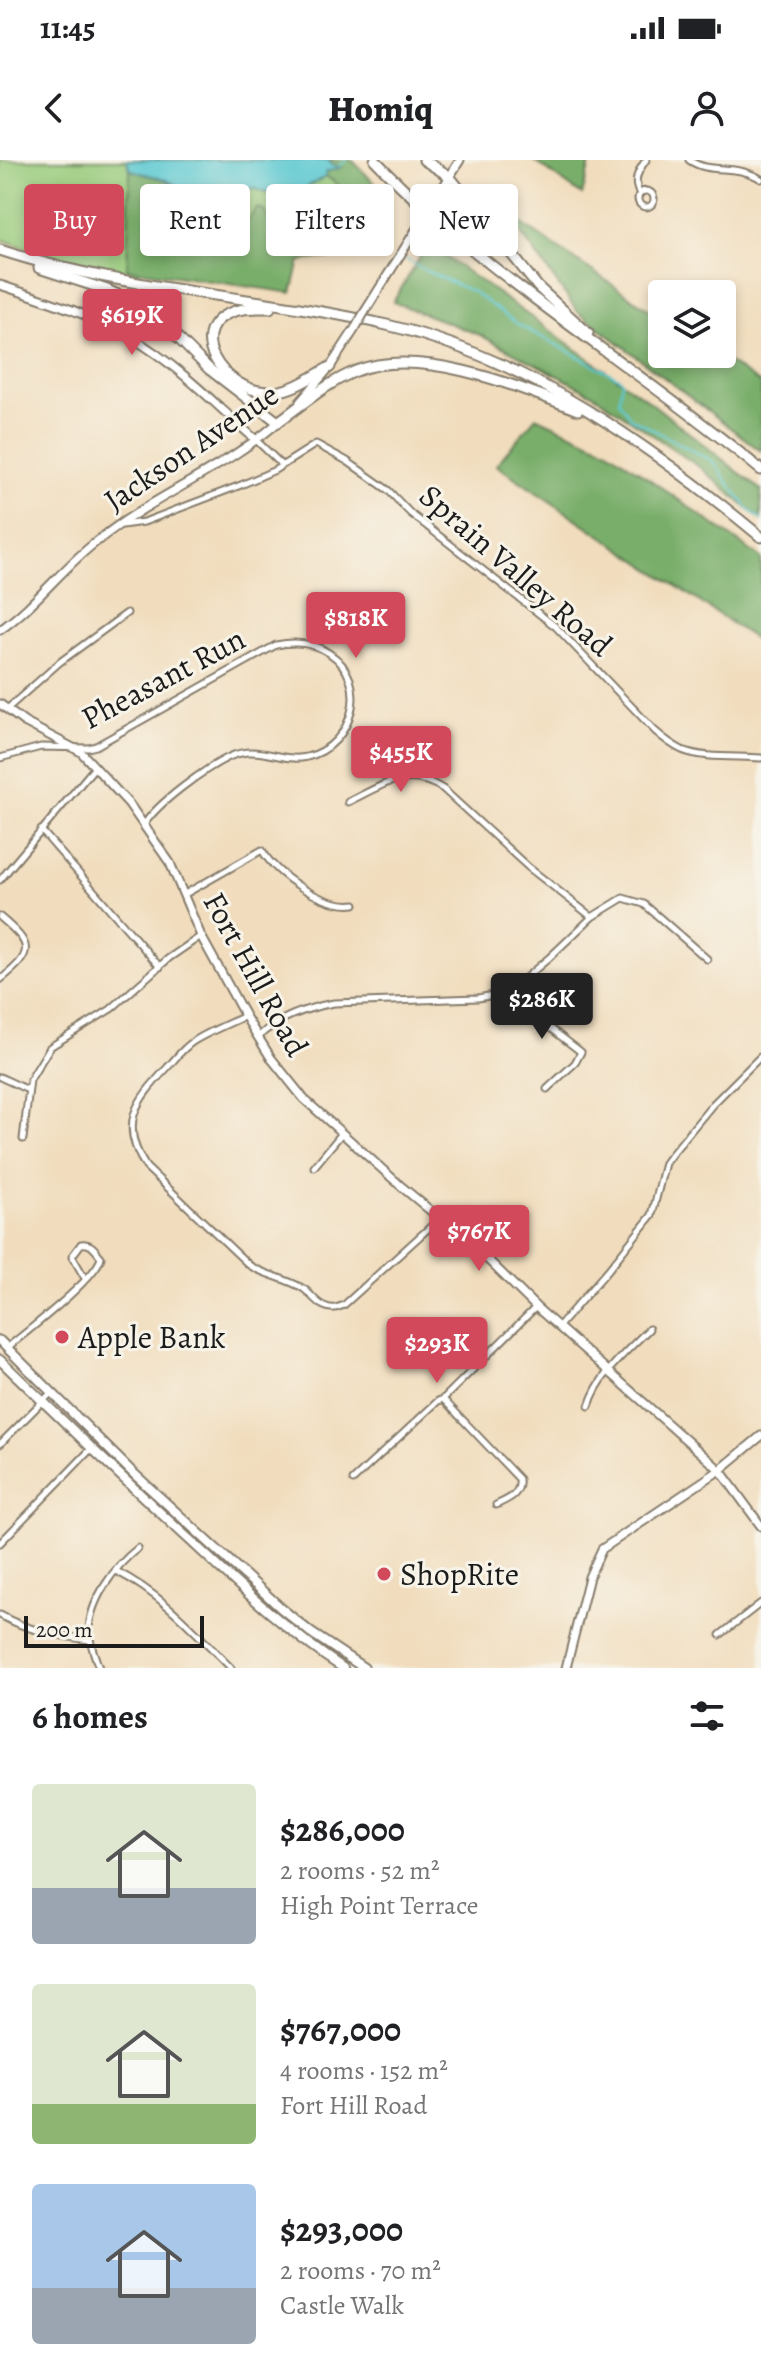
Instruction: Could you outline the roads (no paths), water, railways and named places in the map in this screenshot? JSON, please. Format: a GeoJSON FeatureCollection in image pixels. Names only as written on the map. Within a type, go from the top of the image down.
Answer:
{"type":"FeatureCollection","features":[{"type":"Feature","properties":{"kind":"highway"},"geometry":{"type":"LineString","coordinates":[[375,160],[477,255],[761,470]]}},
{"type":"Feature","properties":{"kind":"highway"},"geometry":{"type":"LineString","coordinates":[[424,160],[449,176],[538,287],[635,374]]}},
{"type":"Feature","properties":{"kind":"highway"},"geometry":{"type":"LineString","coordinates":[[0,250],[114,280],[303,308],[390,326],[454,344],[515,370],[600,418],[692,482],[761,537]]}},
{"type":"Feature","properties":{"kind":"highway"},"geometry":{"type":"LineString","coordinates":[[0,250],[41,269],[116,293],[141,305],[209,369],[278,422],[348,374],[396,362],[480,376],[600,418]]}},
{"type":"Feature","properties":{"kind":"highway"},"geometry":{"type":"LineString","coordinates":[[303,308],[246,308],[226,315],[216,324],[211,336],[213,358],[235,380],[264,391],[289,388],[330,367]]}},
{"type":"Feature","properties":{"kind":"main road"},"geometry":{"type":"LineString","coordinates":[[4,1344],[138,1478],[295,1621],[364,1668]]}},
{"type":"Feature","properties":{"kind":"main road"},"geometry":{"type":"LineString","coordinates":[[0,1360],[274,1618],[343,1668]]}},
{"type":"Feature","properties":{"kind":"street","name":"Jackson Avenue"},"geometry":{"type":"LineString","coordinates":[[0,630],[95,542],[256,440],[298,405],[330,367],[460,160]]}},
{"type":"Feature","properties":{"kind":"street"},"geometry":{"type":"LineString","coordinates":[[640,194],[636,189],[636,178],[646,160]]}},
{"type":"Feature","properties":{"kind":"street"},"geometry":{"type":"LineString","coordinates":[[689,160],[705,167],[744,170],[761,179]]}},
{"type":"Feature","properties":{"kind":"street"},"geometry":{"type":"LineString","coordinates":[[0,285],[84,314],[131,338],[166,362],[282,465],[167,514],[144,522],[119,525]]}},
{"type":"Feature","properties":{"kind":"street","name":"Sprain Valley Road"},"geometry":{"type":"LineString","coordinates":[[282,465],[316,444],[347,461],[388,490],[410,513],[556,627],[668,742],[696,754],[761,758]]}},
{"type":"Feature","properties":{"kind":"street"},"geometry":{"type":"LineString","coordinates":[[3,707],[127,613]]}},
{"type":"Feature","properties":{"kind":"street","name":"Pheasant Run"},"geometry":{"type":"LineString","coordinates":[[0,758],[41,747],[96,746],[276,645],[310,644],[333,655],[344,667],[354,692],[353,704],[343,733],[329,748],[299,758],[244,751],[228,758],[158,807],[144,825]]}},
{"type":"Feature","properties":{"kind":"street","name":"Fort Hill Road"},"geometry":{"type":"LineString","coordinates":[[3,707],[74,748],[95,766],[144,825],[170,863],[201,936],[245,1016],[292,1086],[314,1109],[478,1250],[536,1307],[720,1470],[761,1526]]}},
{"type":"Feature","properties":{"kind":"street"},"geometry":{"type":"LineString","coordinates":[[0,880],[95,766]]}},
{"type":"Feature","properties":{"kind":"street"},"geometry":{"type":"LineString","coordinates":[[348,802],[388,782],[415,777],[432,782],[528,867],[592,917]]}},
{"type":"Feature","properties":{"kind":"street"},"geometry":{"type":"LineString","coordinates":[[41,830],[160,967]]}},
{"type":"Feature","properties":{"kind":"street"},"geometry":{"type":"LineString","coordinates":[[185,894],[262,850],[278,871],[297,885],[342,905],[355,904]]}},
{"type":"Feature","properties":{"kind":"street"},"geometry":{"type":"LineString","coordinates":[[258,1037],[275,1023],[292,1015],[334,1003],[478,998],[505,993],[522,982],[592,917],[623,898],[636,900],[652,910],[707,959]]}},
{"type":"Feature","properties":{"kind":"street"},"geometry":{"type":"LineString","coordinates":[[0,917],[22,937],[25,948],[22,961],[0,980]]}},
{"type":"Feature","properties":{"kind":"street"},"geometry":{"type":"LineString","coordinates":[[23,1139],[28,1091],[37,1067],[50,1047],[111,1009],[201,936]]}},
{"type":"Feature","properties":{"kind":"street"},"geometry":{"type":"LineString","coordinates":[[505,993],[581,1052],[575,1063],[547,1089]]}},
{"type":"Feature","properties":{"kind":"street"},"geometry":{"type":"LineString","coordinates":[[245,1016],[186,1047],[146,1090],[133,1118],[134,1148],[146,1167],[249,1265],[261,1273],[305,1289],[327,1308],[344,1305],[440,1218]]}},
{"type":"Feature","properties":{"kind":"street"},"geometry":{"type":"LineString","coordinates":[[559,1326],[652,1215],[665,1163],[713,1104],[761,1056]]}},
{"type":"Feature","properties":{"kind":"street"},"geometry":{"type":"LineString","coordinates":[[0,1077],[28,1091]]}},
{"type":"Feature","properties":{"kind":"street"},"geometry":{"type":"LineString","coordinates":[[314,1167],[342,1133]]}},
{"type":"Feature","properties":{"kind":"street"},"geometry":{"type":"LineString","coordinates":[[4,1344],[86,1280],[99,1266],[101,1257],[85,1243],[72,1256],[86,1280]]}},
{"type":"Feature","properties":{"kind":"street"},"geometry":{"type":"LineString","coordinates":[[353,1480],[443,1399],[536,1307]]}},
{"type":"Feature","properties":{"kind":"street"},"geometry":{"type":"LineString","coordinates":[[589,1406],[594,1390],[649,1329]]}},
{"type":"Feature","properties":{"kind":"street"},"geometry":{"type":"LineString","coordinates":[[0,1444],[51,1393]]}},
{"type":"Feature","properties":{"kind":"street"},"geometry":{"type":"LineString","coordinates":[[443,1399],[519,1479],[520,1486],[511,1498],[496,1505]]}},
{"type":"Feature","properties":{"kind":"street"},"geometry":{"type":"LineString","coordinates":[[566,1668],[589,1577],[602,1549],[720,1470],[761,1436]]}},
{"type":"Feature","properties":{"kind":"street"},"geometry":{"type":"LineString","coordinates":[[0,1543],[92,1449]]}},
{"type":"Feature","properties":{"kind":"street"},"geometry":{"type":"LineString","coordinates":[[99,1668],[89,1630],[95,1605],[116,1571],[138,1548]]}},
{"type":"Feature","properties":{"kind":"street"},"geometry":{"type":"LineString","coordinates":[[116,1571],[163,1600],[231,1668]]}},
{"type":"Feature","properties":{"kind":"street"},"geometry":{"type":"LineString","coordinates":[[720,1635],[761,1603]]}},
{"type":"Feature","properties":{"kind":"street"},"geometry":{"type":"LineString","coordinates":[[0,1615],[54,1635],[90,1640]]}},
{"type":"Feature","properties":{"kind":"water"},"geometry":{"type":"Polygon","coordinates":[[[126,160],[329,160],[331,164],[341,167],[326,172],[326,176],[312,184],[266,184],[266,193],[250,189],[250,184],[174,184],[130,169],[126,160]]]}},
{"type":"Feature","properties":{"kind":"waterway"},"geometry":{"type":"LineString","coordinates":[[339,166],[347,160]]}},
{"type":"Feature","properties":{"kind":"waterway"},"geometry":{"type":"LineString","coordinates":[[405,259],[473,292],[519,325],[619,378],[622,381],[619,401],[631,418],[712,461],[749,510],[761,520]]}},
{"type":"Feature","properties":{"kind":"place","name":"Apple Bank"},"geometry":{"type":"Point","coordinates":[62,1337]}},
{"type":"Feature","properties":{"kind":"place","name":"ShopRite"},"geometry":{"type":"Point","coordinates":[384,1574]}}]}
